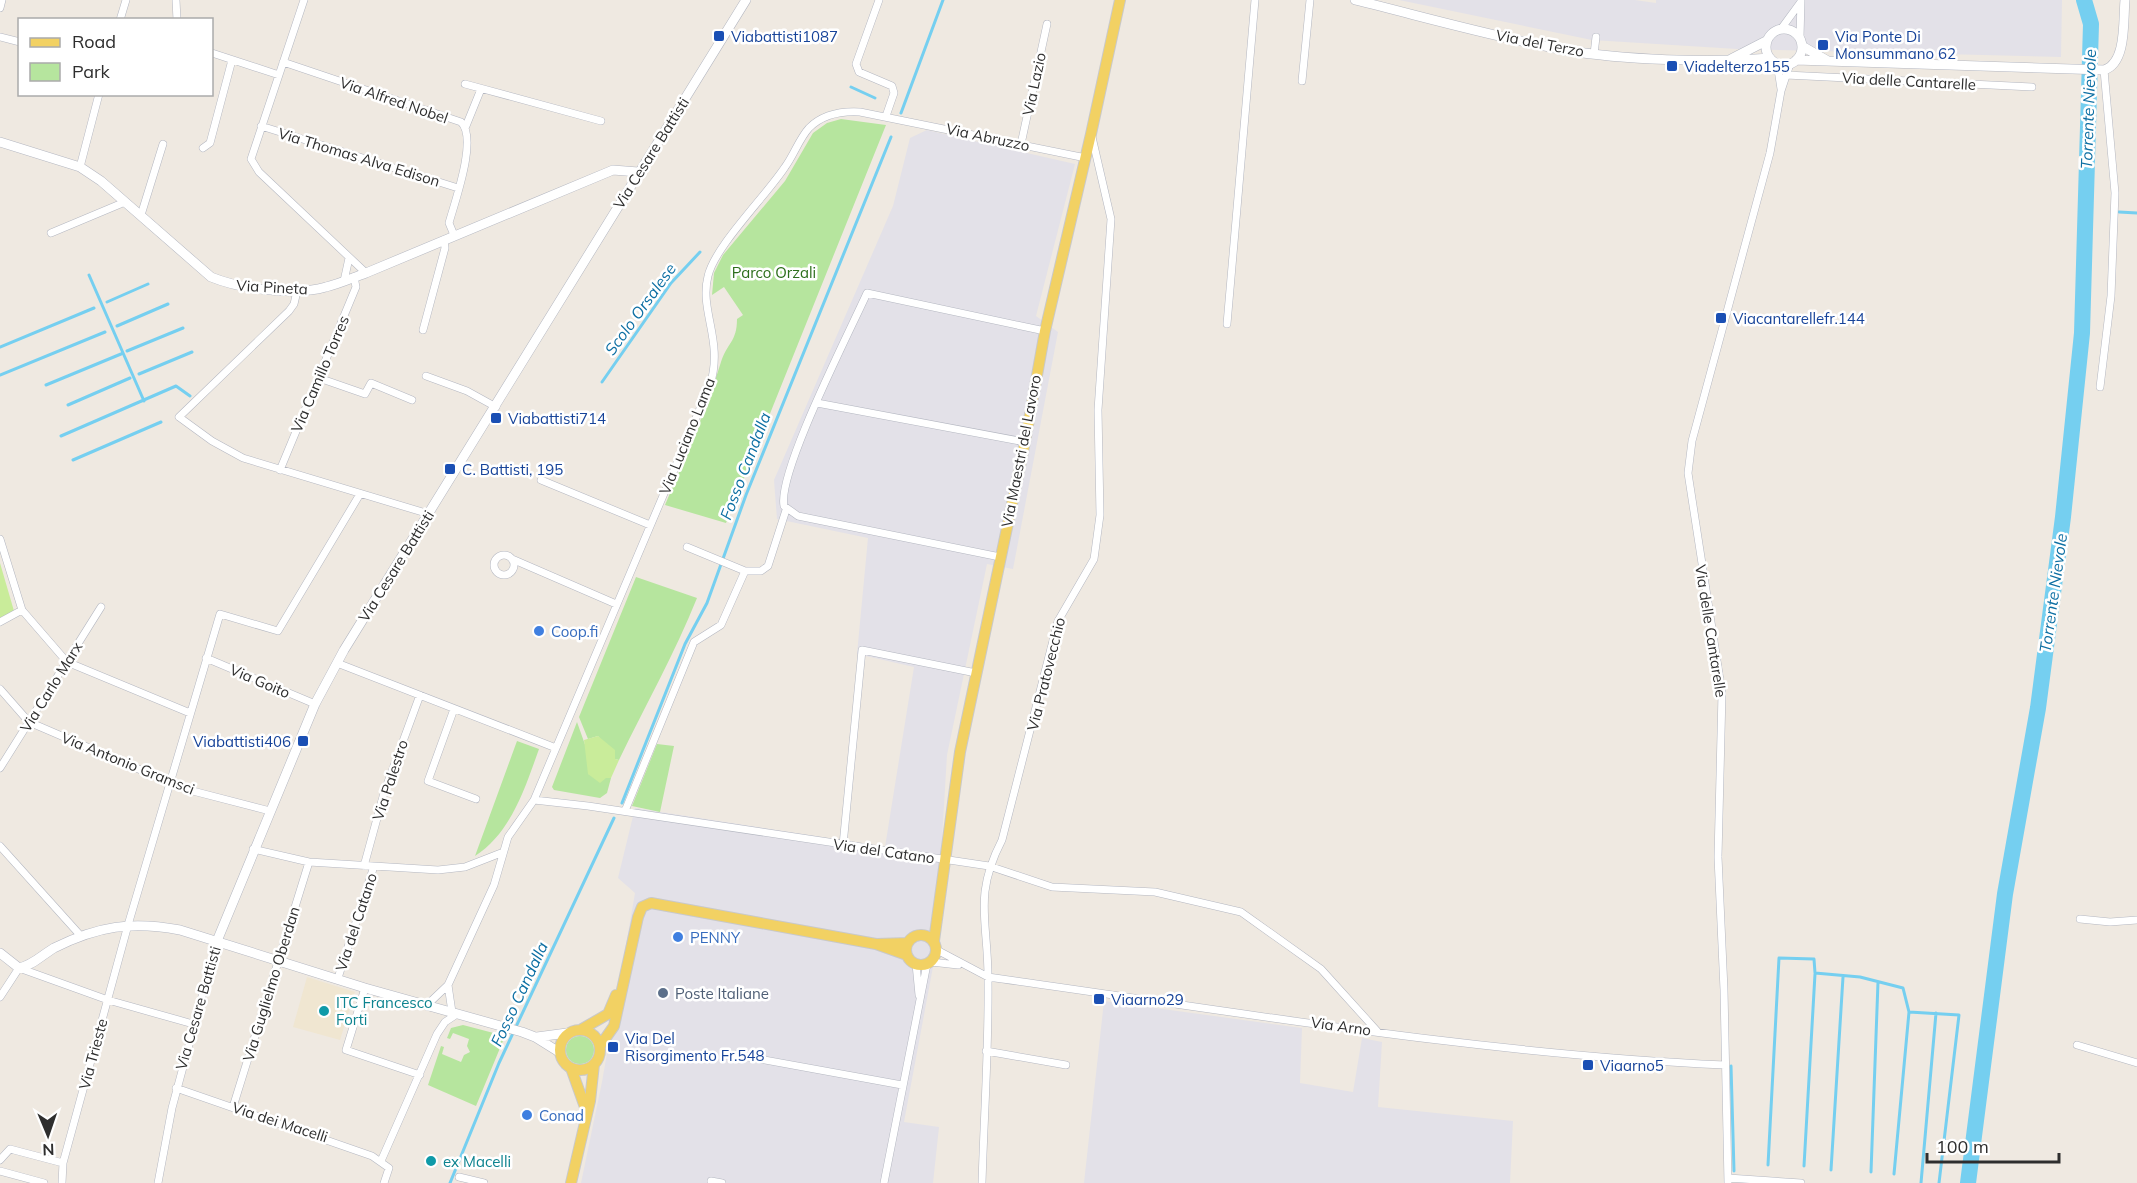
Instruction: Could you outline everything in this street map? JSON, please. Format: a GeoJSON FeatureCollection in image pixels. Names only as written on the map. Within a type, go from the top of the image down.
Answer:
{"type":"FeatureCollection","features":[{"type":"Feature","properties":{"kind":"main road","name":"Via Maestri del Lavoro"},"geometry":{"type":"LineString","coordinates":[[925,963],[935,945],[937,905],[946,859],[960,752],[1025,442],[1045,331],[1120,0]]}},
{"type":"Feature","properties":{"kind":"main road"},"geometry":{"type":"LineString","coordinates":[[571,1183],[587,1115],[594,1064],[599,1056],[600,1046],[614,1026],[623,978],[642,907],[651,903],[876,944],[925,963]]}},
{"type":"Feature","properties":{"kind":"main road","name":"Via Maestri del Lavoro"},"geometry":{"type":"LineString","coordinates":[[908,943],[913,936],[921,934],[937,905]]}},
{"type":"Feature","properties":{"kind":"main road"},"geometry":{"type":"LineString","coordinates":[[921,934],[935,945]]}},
{"type":"Feature","properties":{"kind":"main road"},"geometry":{"type":"LineString","coordinates":[[876,944],[908,943],[907,955]]}},
{"type":"Feature","properties":{"kind":"main road"},"geometry":{"type":"LineString","coordinates":[[587,1115],[582,1094],[570,1068],[563,1061],[559,1052],[562,1038],[567,1033],[582,1029],[608,1014],[623,978]]}},
{"type":"Feature","properties":{"kind":"main road"},"geometry":{"type":"LineString","coordinates":[[582,1029],[594,1035],[600,1046]]}},
{"type":"Feature","properties":{"kind":"main road"},"geometry":{"type":"LineString","coordinates":[[570,1068],[585,1069],[594,1064]]}},
{"type":"Feature","properties":{"kind":"street"},"geometry":{"type":"LineString","coordinates":[[0,8],[2,0]]}},
{"type":"Feature","properties":{"kind":"street"},"geometry":{"type":"LineString","coordinates":[[121,18],[126,0]]}},
{"type":"Feature","properties":{"kind":"street"},"geometry":{"type":"LineString","coordinates":[[176,0],[177,18]]}},
{"type":"Feature","properties":{"kind":"street"},"geometry":{"type":"LineString","coordinates":[[304,0],[251,159],[259,172],[366,273]]}},
{"type":"Feature","properties":{"kind":"street","name":"Via Cesare Battisti"},"geometry":{"type":"LineString","coordinates":[[158,1183],[176,1088],[217,941],[253,849],[315,704],[337,663],[746,0]]}},
{"type":"Feature","properties":{"kind":"street"},"geometry":{"type":"LineString","coordinates":[[879,0],[856,67],[861,74],[892,86],[894,93],[887,116]]}},
{"type":"Feature","properties":{"kind":"street"},"geometry":{"type":"LineString","coordinates":[[1227,324],[1255,0]]}},
{"type":"Feature","properties":{"kind":"street"},"geometry":{"type":"LineString","coordinates":[[1302,81],[1310,0]]}},
{"type":"Feature","properties":{"kind":"street","name":"Via del Terzo"},"geometry":{"type":"LineString","coordinates":[[1355,0],[1505,37],[1594,54],[1773,61]]}},
{"type":"Feature","properties":{"kind":"street"},"geometry":{"type":"LineString","coordinates":[[1766,41],[1773,61],[2100,71],[2113,65],[2119,52],[2125,0]]}},
{"type":"Feature","properties":{"kind":"street"},"geometry":{"type":"LineString","coordinates":[[1781,29],[1801,2]]}},
{"type":"Feature","properties":{"kind":"street"},"geometry":{"type":"LineString","coordinates":[[1793,62],[1801,42],[1801,2]]}},
{"type":"Feature","properties":{"kind":"street","name":"Via Lazio"},"geometry":{"type":"LineString","coordinates":[[1021,144],[1047,24]]}},
{"type":"Feature","properties":{"kind":"street"},"geometry":{"type":"LineString","coordinates":[[1730,60],[1766,41],[1773,32],[1790,29],[1801,42],[1836,63],[1839,77]]}},
{"type":"Feature","properties":{"kind":"street"},"geometry":{"type":"LineString","coordinates":[[1594,54],[1596,37]]}},
{"type":"Feature","properties":{"kind":"street"},"geometry":{"type":"LineString","coordinates":[[0,38],[18,42]]}},
{"type":"Feature","properties":{"kind":"street"},"geometry":{"type":"LineString","coordinates":[[213,53],[279,75]]}},
{"type":"Feature","properties":{"kind":"street"},"geometry":{"type":"LineString","coordinates":[[203,148],[210,143],[232,60]]}},
{"type":"Feature","properties":{"kind":"street","name":"Via delle Cantarelle"},"geometry":{"type":"LineString","coordinates":[[1773,61],[1781,91]]}},
{"type":"Feature","properties":{"kind":"street","name":"Via Alfred Nobel"},"geometry":{"type":"LineString","coordinates":[[283,62],[461,122],[466,126],[469,141],[449,223],[454,235]]}},
{"type":"Feature","properties":{"kind":"street","name":"Via delle Cantarelle"},"geometry":{"type":"LineString","coordinates":[[1728,1180],[1718,857],[1722,693],[1688,473],[1692,441],[1770,153],[1781,91],[1793,62]]}},
{"type":"Feature","properties":{"kind":"street"},"geometry":{"type":"LineString","coordinates":[[2100,71],[2115,193],[2111,296],[2100,387]]}},
{"type":"Feature","properties":{"kind":"street","name":"Via delle Cantarelle"},"geometry":{"type":"LineString","coordinates":[[1786,75],[2032,87]]}},
{"type":"Feature","properties":{"kind":"street"},"geometry":{"type":"LineString","coordinates":[[465,84],[601,121]]}},
{"type":"Feature","properties":{"kind":"street"},"geometry":{"type":"LineString","coordinates":[[466,126],[481,89]]}},
{"type":"Feature","properties":{"kind":"street"},"geometry":{"type":"LineString","coordinates":[[80,167],[98,96]]}},
{"type":"Feature","properties":{"kind":"street","name":"Via Luciano Lama"},"geometry":{"type":"LineString","coordinates":[[534,800],[714,369],[716,346],[706,294],[712,263],[786,166],[810,128],[830,115],[845,111],[887,116]]}},
{"type":"Feature","properties":{"kind":"street","name":"Via Abruzzo"},"geometry":{"type":"LineString","coordinates":[[887,116],[1086,158]]}},
{"type":"Feature","properties":{"kind":"street","name":"Via Thomas Alva Edison"},"geometry":{"type":"LineString","coordinates":[[261,126],[458,188]]}},
{"type":"Feature","properties":{"kind":"street","name":"Via Pratovecchio"},"geometry":{"type":"LineString","coordinates":[[982,1183],[988,977],[983,890],[989,866],[1002,840],[1058,621],[1094,559],[1100,515],[1098,410],[1111,219],[1091,134]]}},
{"type":"Feature","properties":{"kind":"street","name":"Via Pineta"},"geometry":{"type":"LineString","coordinates":[[0,142],[80,167],[141,215],[211,277],[231,285],[297,291],[324,288],[366,273],[613,170],[638,172]]}},
{"type":"Feature","properties":{"kind":"street"},"geometry":{"type":"LineString","coordinates":[[141,215],[163,144]]}},
{"type":"Feature","properties":{"kind":"street"},"geometry":{"type":"LineString","coordinates":[[51,233],[125,202]]}},
{"type":"Feature","properties":{"kind":"street"},"geometry":{"type":"LineString","coordinates":[[423,330],[445,248],[444,240]]}},
{"type":"Feature","properties":{"kind":"street"},"geometry":{"type":"LineString","coordinates":[[344,281],[349,258]]}},
{"type":"Feature","properties":{"kind":"street","name":"Via Camillo Torres"},"geometry":{"type":"LineString","coordinates":[[280,470],[357,287],[354,277]]}},
{"type":"Feature","properties":{"kind":"street"},"geometry":{"type":"LineString","coordinates":[[297,291],[294,304],[289,311],[179,417],[212,441],[243,458],[429,514]]}},
{"type":"Feature","properties":{"kind":"street"},"geometry":{"type":"LineString","coordinates":[[687,547],[743,570],[760,571],[768,566],[786,510],[783,499],[785,483],[817,403],[867,293],[1045,331]]}},
{"type":"Feature","properties":{"kind":"street"},"geometry":{"type":"LineString","coordinates":[[426,376],[466,391],[496,407]]}},
{"type":"Feature","properties":{"kind":"street"},"geometry":{"type":"LineString","coordinates":[[319,378],[365,394],[371,383],[412,400]]}},
{"type":"Feature","properties":{"kind":"street"},"geometry":{"type":"LineString","coordinates":[[817,403],[1025,442]]}},
{"type":"Feature","properties":{"kind":"street"},"geometry":{"type":"LineString","coordinates":[[541,480],[650,525]]}},
{"type":"Feature","properties":{"kind":"street","name":"Via Trieste"},"geometry":{"type":"LineString","coordinates":[[62,1183],[63,1163],[128,925],[220,614],[278,632],[360,494]]}},
{"type":"Feature","properties":{"kind":"street"},"geometry":{"type":"LineString","coordinates":[[786,510],[798,516],[1000,557]]}},
{"type":"Feature","properties":{"kind":"street"},"geometry":{"type":"LineString","coordinates":[[0,539],[22,610],[67,662],[190,713]]}},
{"type":"Feature","properties":{"kind":"street"},"geometry":{"type":"LineString","coordinates":[[512,559],[616,604]]}},
{"type":"Feature","properties":{"kind":"street"},"geometry":{"type":"LineString","coordinates":[[625,811],[694,642],[721,626],[743,570]]}},
{"type":"Feature","properties":{"kind":"street","name":"Via Carlo Marx"},"geometry":{"type":"LineString","coordinates":[[0,768],[101,607]]}},
{"type":"Feature","properties":{"kind":"street"},"geometry":{"type":"LineString","coordinates":[[0,622],[22,610]]}},
{"type":"Feature","properties":{"kind":"street"},"geometry":{"type":"LineString","coordinates":[[843,845],[862,650],[976,673]]}},
{"type":"Feature","properties":{"kind":"street","name":"Via Goito"},"geometry":{"type":"LineString","coordinates":[[206,658],[315,704]]}},
{"type":"Feature","properties":{"kind":"street"},"geometry":{"type":"LineString","coordinates":[[337,663],[556,748]]}},
{"type":"Feature","properties":{"kind":"street","name":"Via Antonio Gramsci"},"geometry":{"type":"LineString","coordinates":[[0,689],[29,722],[170,783],[270,811]]}},
{"type":"Feature","properties":{"kind":"street","name":"Via Palestro"},"geometry":{"type":"LineString","coordinates":[[364,866],[384,793],[420,695]]}},
{"type":"Feature","properties":{"kind":"street"},"geometry":{"type":"LineString","coordinates":[[454,709],[428,781],[476,799]]}},
{"type":"Feature","properties":{"kind":"street"},"geometry":{"type":"LineString","coordinates":[[428,1004],[448,985],[494,885],[501,854],[508,837],[534,800]]}},
{"type":"Feature","properties":{"kind":"street","name":"Via del Catano"},"geometry":{"type":"LineString","coordinates":[[534,800],[625,811],[989,866],[1052,887],[1155,892],[1241,912],[1321,969],[1377,1031]]}},
{"type":"Feature","properties":{"kind":"street"},"geometry":{"type":"LineString","coordinates":[[0,846],[80,935]]}},
{"type":"Feature","properties":{"kind":"street","name":"Via del Catano"},"geometry":{"type":"LineString","coordinates":[[253,849],[309,862],[438,870],[465,867],[501,854]]}},
{"type":"Feature","properties":{"kind":"street","name":"Via Guglielmo Oberdan"},"geometry":{"type":"LineString","coordinates":[[233,1107],[309,862]]}},
{"type":"Feature","properties":{"kind":"street","name":"Via del Catano"},"geometry":{"type":"LineString","coordinates":[[338,978],[374,866]]}},
{"type":"Feature","properties":{"kind":"street"},"geometry":{"type":"LineString","coordinates":[[2080,919],[2110,922],[2137,920]]}},
{"type":"Feature","properties":{"kind":"street"},"geometry":{"type":"LineString","coordinates":[[0,997],[19,968],[28,966],[48,951],[80,935],[128,925],[159,927],[217,941],[364,988],[428,1004],[453,1014]]}},
{"type":"Feature","properties":{"kind":"street","name":"Via Arno"},"geometry":{"type":"LineString","coordinates":[[935,945],[961,965],[988,977],[1377,1031],[1633,1061],[1725,1065]]}},
{"type":"Feature","properties":{"kind":"street"},"geometry":{"type":"LineString","coordinates":[[0,953],[8,963],[19,968],[108,1000],[193,1024]]}},
{"type":"Feature","properties":{"kind":"street"},"geometry":{"type":"LineString","coordinates":[[884,1183],[919,1007],[925,963]]}},
{"type":"Feature","properties":{"kind":"street","name":"Via Arno"},"geometry":{"type":"LineString","coordinates":[[925,963],[961,965]]}},
{"type":"Feature","properties":{"kind":"street"},"geometry":{"type":"LineString","coordinates":[[448,985],[453,1014]]}},
{"type":"Feature","properties":{"kind":"street"},"geometry":{"type":"LineString","coordinates":[[364,988],[346,1050],[420,1075]]}},
{"type":"Feature","properties":{"kind":"street"},"geometry":{"type":"LineString","coordinates":[[393,996],[402,1002],[468,1016],[535,1036],[559,1052]]}},
{"type":"Feature","properties":{"kind":"street"},"geometry":{"type":"LineString","coordinates":[[384,1183],[388,1168],[381,1161],[440,1027],[453,1014]]}},
{"type":"Feature","properties":{"kind":"street"},"geometry":{"type":"LineString","coordinates":[[535,1036],[567,1033]]}},
{"type":"Feature","properties":{"kind":"street"},"geometry":{"type":"LineString","coordinates":[[2077,1045],[2137,1063]]}},
{"type":"Feature","properties":{"kind":"street"},"geometry":{"type":"LineString","coordinates":[[986,1051],[1066,1065]]}},
{"type":"Feature","properties":{"kind":"street"},"geometry":{"type":"LineString","coordinates":[[732,1054],[902,1085]]}},
{"type":"Feature","properties":{"kind":"street","name":"Via dei Macelli"},"geometry":{"type":"LineString","coordinates":[[176,1088],[344,1144],[381,1161]]}},
{"type":"Feature","properties":{"kind":"street"},"geometry":{"type":"LineString","coordinates":[[0,1160],[10,1149],[63,1163]]}},
{"type":"Feature","properties":{"kind":"street"},"geometry":{"type":"LineString","coordinates":[[0,1171],[45,1183]]}},
{"type":"Feature","properties":{"kind":"street"},"geometry":{"type":"LineString","coordinates":[[459,1177],[484,1183]]}},
{"type":"Feature","properties":{"kind":"street"},"geometry":{"type":"LineString","coordinates":[[1728,1180],[1802,1183]]}},
{"type":"Feature","properties":{"kind":"street"},"geometry":{"type":"LineString","coordinates":[[711,1181],[722,1183]]}},
{"type":"Feature","properties":{"kind":"shaded area"},"geometry":{"type":"Polygon","coordinates":[[[1399,0],[1635,0],[1656,3],[1656,0],[2062,0],[2061,57],[1737,49],[1592,40],[1399,0]]]}},
{"type":"Feature","properties":{"kind":"shaded area"},"geometry":{"type":"Polygon","coordinates":[[[927,130],[1075,164],[1036,316],[1058,332],[1013,569],[987,564],[947,755],[935,956],[904,1122],[939,1127],[933,1183],[581,1183],[602,1082],[635,893],[618,878],[635,808],[885,847],[914,667],[857,654],[868,538],[777,519],[774,480],[893,206],[910,138],[927,130]]]}},
{"type":"Feature","properties":{"kind":"shaded area"},"geometry":{"type":"Polygon","coordinates":[[[307,977],[355,992],[340,1040],[293,1027],[307,977]]]}},
{"type":"Feature","properties":{"kind":"shaded area"},"geometry":{"type":"Polygon","coordinates":[[[1104,1001],[1302,1028],[1300,1083],[1353,1092],[1362,1038],[1382,1042],[1378,1107],[1513,1121],[1510,1183],[1084,1183],[1104,1001]]]}},
{"type":"Feature","properties":{"kind":"green space","name":"Parco Orzali"},"geometry":{"type":"Polygon","coordinates":[[[841,119],[886,125],[726,523],[665,505],[702,416],[723,356],[734,338],[737,319],[743,315],[724,287],[712,295],[714,273],[723,255],[785,181],[813,133],[827,123],[841,119]]]}},
{"type":"Feature","properties":{"kind":"green space"},"geometry":{"type":"Polygon","coordinates":[[[0,563],[14,611],[0,619],[0,563]]]}},
{"type":"Feature","properties":{"kind":"green space"},"geometry":{"type":"Polygon","coordinates":[[[636,577],[697,598],[670,659],[619,760],[615,759],[598,736],[588,739],[579,717],[636,577]]]}},
{"type":"Feature","properties":{"kind":"green space"},"geometry":{"type":"Polygon","coordinates":[[[577,722],[588,753],[588,774],[611,778],[607,793],[600,798],[554,790],[552,787],[577,722]]]}},
{"type":"Feature","properties":{"kind":"green space"},"geometry":{"type":"Polygon","coordinates":[[[598,736],[615,750],[615,759],[619,760],[611,778],[606,778],[600,783],[588,774],[584,740],[598,736]]]}},
{"type":"Feature","properties":{"kind":"green space"},"geometry":{"type":"Polygon","coordinates":[[[517,741],[539,749],[534,764],[507,822],[488,846],[475,856],[517,741]]]}},
{"type":"Feature","properties":{"kind":"green space"},"geometry":{"type":"Polygon","coordinates":[[[657,744],[674,746],[660,812],[632,806],[657,744]]]}},
{"type":"Feature","properties":{"kind":"green space"},"geometry":{"type":"Polygon","coordinates":[[[463,1025],[505,1036],[476,1106],[428,1085],[441,1046],[444,1047],[442,1054],[461,1062],[464,1055],[470,1052],[467,1046],[469,1039],[453,1033],[450,1039],[447,1038],[451,1028],[463,1025]]]}},
{"type":"Feature","properties":{"kind":"green space"},"geometry":{"type":"Polygon","coordinates":[[[580,1036],[590,1040],[594,1050],[590,1060],[580,1064],[570,1060],[566,1050],[570,1040],[580,1036]]]}},
{"type":"Feature","properties":{"kind":"waterway","name":"Fosso Candalla"},"geometry":{"type":"LineString","coordinates":[[901,113],[943,0]]}},
{"type":"Feature","properties":{"kind":"waterway","name":"Torrente Nievole"},"geometry":{"type":"LineString","coordinates":[[1968,1183],[2005,894],[2038,708],[2063,517],[2082,333],[2091,24],[2084,0]]}},
{"type":"Feature","properties":{"kind":"waterway","name":"Scolo Orsalese"},"geometry":{"type":"LineString","coordinates":[[851,87],[875,98]]}},
{"type":"Feature","properties":{"kind":"waterway","name":"Fosso Candalla"},"geometry":{"type":"LineString","coordinates":[[622,803],[685,644],[707,603],[746,495],[891,137]]}},
{"type":"Feature","properties":{"kind":"waterway"},"geometry":{"type":"LineString","coordinates":[[2119,212],[2137,213]]}},
{"type":"Feature","properties":{"kind":"waterway","name":"Scolo Orsalese"},"geometry":{"type":"LineString","coordinates":[[602,382],[671,283],[700,252]]}},
{"type":"Feature","properties":{"kind":"waterway"},"geometry":{"type":"LineString","coordinates":[[89,275],[144,401]]}},
{"type":"Feature","properties":{"kind":"waterway"},"geometry":{"type":"LineString","coordinates":[[107,302],[148,284]]}},
{"type":"Feature","properties":{"kind":"waterway"},"geometry":{"type":"LineString","coordinates":[[117,326],[168,304]]}},
{"type":"Feature","properties":{"kind":"waterway"},"geometry":{"type":"LineString","coordinates":[[0,347],[94,308]]}},
{"type":"Feature","properties":{"kind":"waterway"},"geometry":{"type":"LineString","coordinates":[[127,351],[183,328]]}},
{"type":"Feature","properties":{"kind":"waterway"},"geometry":{"type":"LineString","coordinates":[[0,375],[105,332]]}},
{"type":"Feature","properties":{"kind":"waterway"},"geometry":{"type":"LineString","coordinates":[[139,374],[192,352]]}},
{"type":"Feature","properties":{"kind":"waterway"},"geometry":{"type":"LineString","coordinates":[[46,385],[121,354]]}},
{"type":"Feature","properties":{"kind":"waterway"},"geometry":{"type":"LineString","coordinates":[[68,405],[130,378]]}},
{"type":"Feature","properties":{"kind":"waterway"},"geometry":{"type":"LineString","coordinates":[[61,436],[176,386],[190,396]]}},
{"type":"Feature","properties":{"kind":"waterway"},"geometry":{"type":"LineString","coordinates":[[73,460],[161,422]]}},
{"type":"Feature","properties":{"kind":"waterway","name":"Fosso Candalla"},"geometry":{"type":"LineString","coordinates":[[450,1183],[499,1063],[614,818]]}},
{"type":"Feature","properties":{"kind":"waterway"},"geometry":{"type":"LineString","coordinates":[[1768,1165],[1779,958],[1814,959],[1815,973],[1860,977],[1903,988],[1909,1012],[1959,1015],[1939,1183]]}},
{"type":"Feature","properties":{"kind":"waterway"},"geometry":{"type":"LineString","coordinates":[[1804,1166],[1815,974]]}},
{"type":"Feature","properties":{"kind":"waterway"},"geometry":{"type":"LineString","coordinates":[[1831,1170],[1843,977]]}},
{"type":"Feature","properties":{"kind":"waterway"},"geometry":{"type":"LineString","coordinates":[[1871,1172],[1878,982]]}},
{"type":"Feature","properties":{"kind":"waterway"},"geometry":{"type":"LineString","coordinates":[[1894,1174],[1909,1012]]}},
{"type":"Feature","properties":{"kind":"waterway"},"geometry":{"type":"LineString","coordinates":[[1921,1183],[1936,1013]]}},
{"type":"Feature","properties":{"kind":"waterway"},"geometry":{"type":"LineString","coordinates":[[1731,1066],[1734,1171]]}},
{"type":"Feature","properties":{"kind":"place","name":"Viabattisti1087"},"geometry":{"type":"Point","coordinates":[719,36]}},
{"type":"Feature","properties":{"kind":"place","name":"Via Ponte Di Monsummano 62"},"geometry":{"type":"Point","coordinates":[1823,45]}},
{"type":"Feature","properties":{"kind":"place","name":"Viadelterzo155"},"geometry":{"type":"Point","coordinates":[1672,66]}},
{"type":"Feature","properties":{"kind":"place","name":"Viacantarellefr.144"},"geometry":{"type":"Point","coordinates":[1721,318]}},
{"type":"Feature","properties":{"kind":"place","name":"Viabattisti714"},"geometry":{"type":"Point","coordinates":[496,418]}},
{"type":"Feature","properties":{"kind":"place","name":"C. Battisti, 195"},"geometry":{"type":"Point","coordinates":[450,469]}},
{"type":"Feature","properties":{"kind":"place","name":"Coop.fi"},"geometry":{"type":"Point","coordinates":[539,631]}},
{"type":"Feature","properties":{"kind":"place","name":"Viabattisti406"},"geometry":{"type":"Point","coordinates":[303,741]}},
{"type":"Feature","properties":{"kind":"place","name":"PENNY"},"geometry":{"type":"Point","coordinates":[678,937]}},
{"type":"Feature","properties":{"kind":"place","name":"Poste Italiane"},"geometry":{"type":"Point","coordinates":[663,993]}},
{"type":"Feature","properties":{"kind":"place","name":"Viaarno29"},"geometry":{"type":"Point","coordinates":[1099,999]}},
{"type":"Feature","properties":{"kind":"place","name":"ITC Francesco Forti"},"geometry":{"type":"Point","coordinates":[324,1011]}},
{"type":"Feature","properties":{"kind":"place","name":"Via Del Risorgimento Fr.548"},"geometry":{"type":"Point","coordinates":[613,1047]}},
{"type":"Feature","properties":{"kind":"place","name":"Viaarno5"},"geometry":{"type":"Point","coordinates":[1588,1065]}},
{"type":"Feature","properties":{"kind":"place","name":"Conad"},"geometry":{"type":"Point","coordinates":[527,1115]}},
{"type":"Feature","properties":{"kind":"place","name":"ex Macelli"},"geometry":{"type":"Point","coordinates":[431,1161]}}]}
